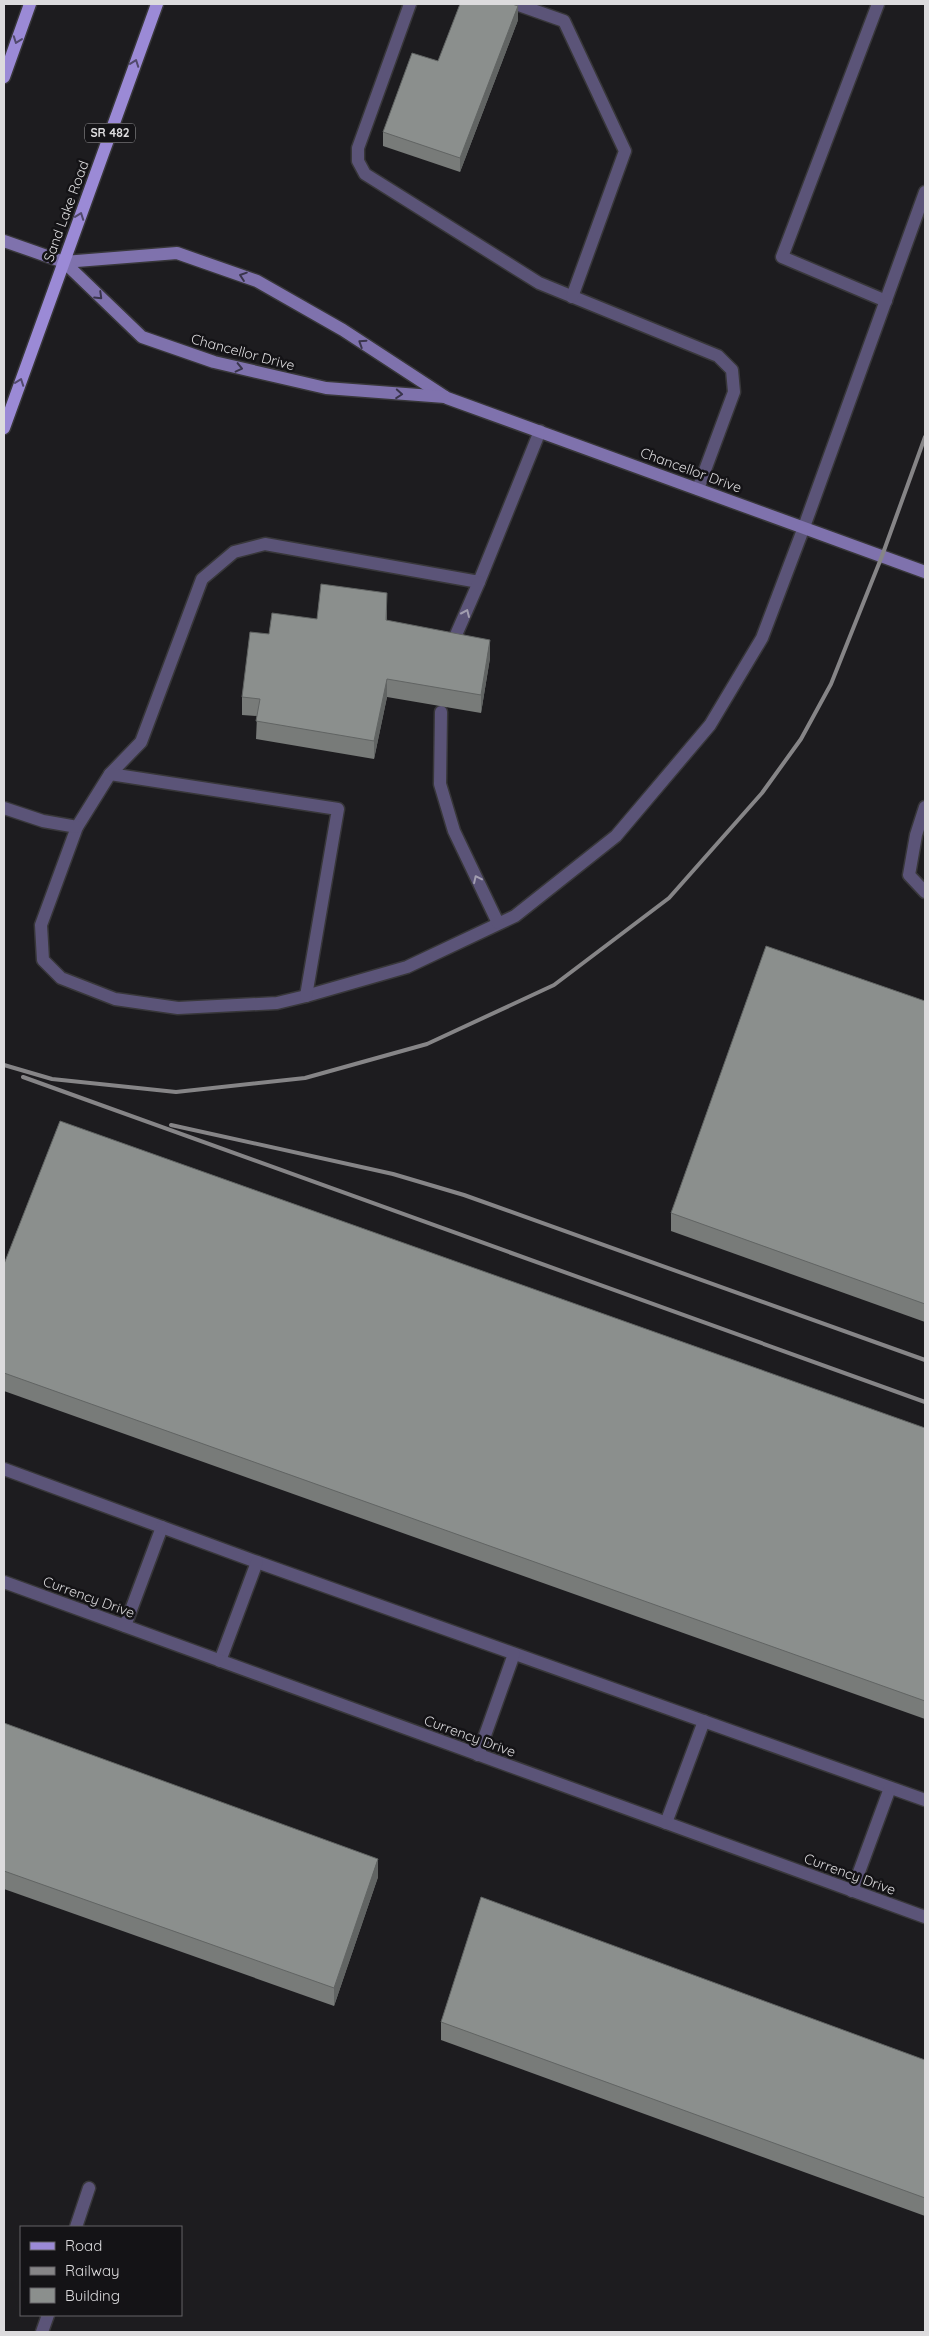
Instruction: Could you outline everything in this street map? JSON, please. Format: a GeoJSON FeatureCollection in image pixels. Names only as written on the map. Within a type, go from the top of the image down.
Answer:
{"type":"FeatureCollection","features":[{"type":"Feature","properties":{"kind":"main road"},"geometry":{"type":"LineString","coordinates":[[4,77],[30,4]]}},
{"type":"Feature","properties":{"kind":"main road","name":"Sand Lake Road"},"geometry":{"type":"LineString","coordinates":[[4,428],[156,4]]}},
{"type":"Feature","properties":{"kind":"street"},"geometry":{"type":"LineString","coordinates":[[410,4],[358,148],[358,161],[365,174],[539,283],[718,356],[732,370],[734,392],[698,489]]}},
{"type":"Feature","properties":{"kind":"street"},"geometry":{"type":"LineString","coordinates":[[516,4],[564,21],[625,151],[572,297]]}},
{"type":"Feature","properties":{"kind":"street"},"geometry":{"type":"LineString","coordinates":[[878,4],[782,257],[886,301]]}},
{"type":"Feature","properties":{"kind":"street"},"geometry":{"type":"LineString","coordinates":[[479,582],[265,544],[234,552],[202,578],[141,742],[110,774],[77,827],[42,925],[44,960],[61,978],[115,999],[178,1008],[277,1003],[407,967],[515,916],[616,836],[710,725],[762,638],[804,528],[925,192]]}},
{"type":"Feature","properties":{"kind":"street","name":"Chancellor Drive"},"geometry":{"type":"LineString","coordinates":[[4,241],[64,262],[177,253],[257,281],[342,330],[447,398],[925,572]]}},
{"type":"Feature","properties":{"kind":"street","name":"Chancellor Drive"},"geometry":{"type":"LineString","coordinates":[[64,262],[142,337],[214,362],[326,388],[447,398]]}},
{"type":"Feature","properties":{"kind":"street"},"geometry":{"type":"LineString","coordinates":[[452,644],[540,431]]}},
{"type":"Feature","properties":{"kind":"street"},"geometry":{"type":"LineString","coordinates":[[441,712],[440,784],[454,831],[498,924]]}},
{"type":"Feature","properties":{"kind":"street"},"geometry":{"type":"LineString","coordinates":[[110,774],[338,808],[306,996]]}},
{"type":"Feature","properties":{"kind":"street"},"geometry":{"type":"LineString","coordinates":[[4,808],[43,821],[77,827]]}},
{"type":"Feature","properties":{"kind":"street"},"geometry":{"type":"LineString","coordinates":[[925,808],[916,835],[909,875],[925,892]]}},
{"type":"Feature","properties":{"kind":"street"},"geometry":{"type":"LineString","coordinates":[[4,1469],[257,1562],[925,1800]]}},
{"type":"Feature","properties":{"kind":"street"},"geometry":{"type":"LineString","coordinates":[[125,1626],[162,1527]]}},
{"type":"Feature","properties":{"kind":"street"},"geometry":{"type":"LineString","coordinates":[[220,1661],[257,1562]]}},
{"type":"Feature","properties":{"kind":"street","name":"Currency Drive"},"geometry":{"type":"LineString","coordinates":[[4,1582],[925,1917]]}},
{"type":"Feature","properties":{"kind":"street"},"geometry":{"type":"LineString","coordinates":[[478,1755],[514,1654]]}},
{"type":"Feature","properties":{"kind":"street"},"geometry":{"type":"LineString","coordinates":[[666,1823],[704,1721]]}},
{"type":"Feature","properties":{"kind":"street"},"geometry":{"type":"LineString","coordinates":[[852,1891],[890,1788]]}},
{"type":"Feature","properties":{"kind":"street"},"geometry":{"type":"LineString","coordinates":[[76,2226],[89,2188]]}},
{"type":"Feature","properties":{"kind":"street"},"geometry":{"type":"LineString","coordinates":[[42,2332],[48,2316]]}},
{"type":"Feature","properties":{"kind":"building"},"geometry":{"type":"Polygon","coordinates":[[[460,4],[512,4],[518,6],[460,158],[383,132],[412,53],[438,61],[460,4]]]}},
{"type":"Feature","properties":{"kind":"building"},"geometry":{"type":"Polygon","coordinates":[[[321,584],[387,593],[386,620],[490,640],[481,695],[387,679],[374,741],[256,721],[260,699],[242,697],[250,632],[269,634],[272,613],[317,619],[321,584]]]}},
{"type":"Feature","properties":{"kind":"building"},"geometry":{"type":"Polygon","coordinates":[[[766,946],[925,1001],[925,1304],[671,1213],[766,946]]]}},
{"type":"Feature","properties":{"kind":"building"},"geometry":{"type":"Polygon","coordinates":[[[60,1121],[925,1428],[925,1701],[4,1373],[4,1264],[60,1121]]]}},
{"type":"Feature","properties":{"kind":"building"},"geometry":{"type":"Polygon","coordinates":[[[4,1723],[378,1859],[334,1988],[4,1871],[4,1723]]]}},
{"type":"Feature","properties":{"kind":"building"},"geometry":{"type":"Polygon","coordinates":[[[481,1897],[925,2060],[925,2198],[441,2022],[481,1897]]]}},
{"type":"Feature","properties":{"kind":"railway"},"geometry":{"type":"LineString","coordinates":[[4,1065],[52,1079],[176,1092],[305,1078],[427,1044],[554,985],[669,898],[762,793],[801,739],[831,684],[882,556],[925,437]]}},
{"type":"Feature","properties":{"kind":"railway"},"geometry":{"type":"LineString","coordinates":[[23,1077],[925,1402]]}},
{"type":"Feature","properties":{"kind":"railway"},"geometry":{"type":"LineString","coordinates":[[171,1125],[393,1174],[464,1195],[925,1360]]}}]}
